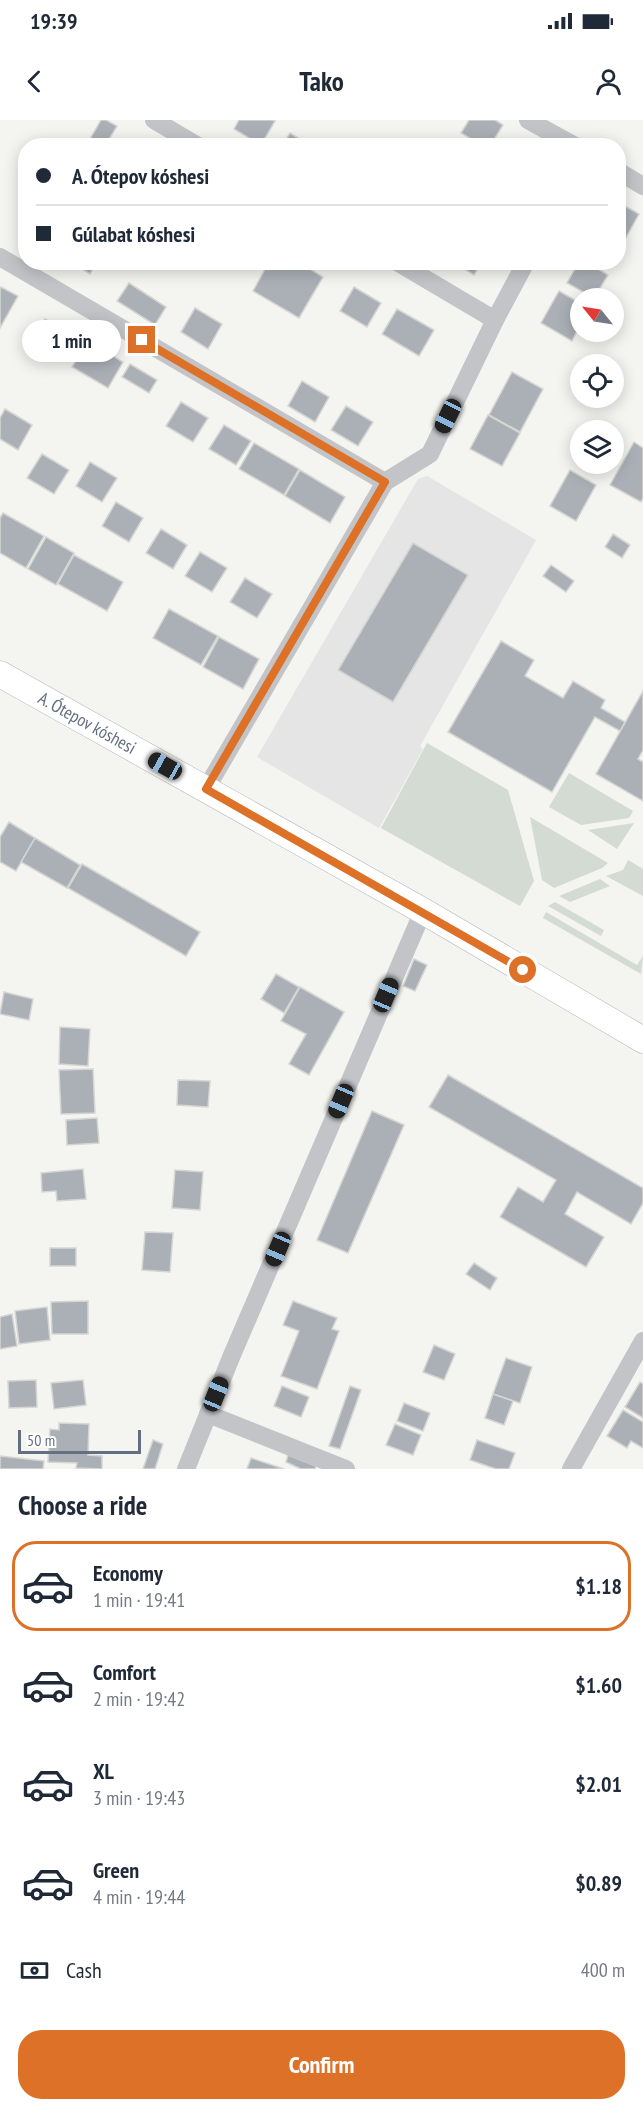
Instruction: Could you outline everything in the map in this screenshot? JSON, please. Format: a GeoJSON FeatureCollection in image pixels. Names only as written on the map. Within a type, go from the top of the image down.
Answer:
{"type":"FeatureCollection","features":[{"type":"Feature","properties":{"kind":"main road","name":"A. Ótepov kóshesi"},"geometry":{"type":"LineString","coordinates":[[0,674],[423,911],[643,1040]]}},
{"type":"Feature","properties":{"kind":"street"},"geometry":{"type":"LineString","coordinates":[[154,120],[184,138]]}},
{"type":"Feature","properties":{"kind":"street"},"geometry":{"type":"LineString","coordinates":[[528,120],[561,138]]}},
{"type":"Feature","properties":{"kind":"street"},"geometry":{"type":"LineString","coordinates":[[626,176],[643,186]]}},
{"type":"Feature","properties":{"kind":"street"},"geometry":{"type":"LineString","coordinates":[[0,258],[18,268]]}},
{"type":"Feature","properties":{"kind":"street"},"geometry":{"type":"LineString","coordinates":[[21,270],[385,482]]}},
{"type":"Feature","properties":{"kind":"street"},"geometry":{"type":"LineString","coordinates":[[411,270],[495,320]]}},
{"type":"Feature","properties":{"kind":"street"},"geometry":{"type":"LineString","coordinates":[[206,789],[385,482],[430,454],[522,270]]}},
{"type":"Feature","properties":{"kind":"street"},"geometry":{"type":"LineString","coordinates":[[186,1469],[423,911]]}},
{"type":"Feature","properties":{"kind":"street"},"geometry":{"type":"LineString","coordinates":[[571,1469],[643,1341]]}},
{"type":"Feature","properties":{"kind":"street"},"geometry":{"type":"LineString","coordinates":[[208,1414],[346,1469]]}},
{"type":"Feature","properties":{"kind":"shaded area"},"geometry":{"type":"Polygon","coordinates":[[[427,476],[536,540],[420,746],[423,749],[379,828],[257,757],[418,479],[427,476]]]}},
{"type":"Feature","properties":{"kind":"shaded area"},"geometry":{"type":"Polygon","coordinates":[[[427,743],[508,790],[534,881],[520,906],[381,828],[427,743]]]}},
{"type":"Feature","properties":{"kind":"shaded area"},"geometry":{"type":"Polygon","coordinates":[[[569,773],[633,811],[629,818],[581,825],[549,807],[569,773]]]}},
{"type":"Feature","properties":{"kind":"shaded area"},"geometry":{"type":"Polygon","coordinates":[[[530,817],[608,863],[602,868],[554,888],[542,880],[530,817]]]}},
{"type":"Feature","properties":{"kind":"shaded area"},"geometry":{"type":"Polygon","coordinates":[[[634,823],[617,849],[588,830],[634,823]]]}},
{"type":"Feature","properties":{"kind":"shaded area"},"geometry":{"type":"Polygon","coordinates":[[[628,860],[643,869],[643,896],[606,876],[623,870],[628,860]]]}},
{"type":"Feature","properties":{"kind":"shaded area"},"geometry":{"type":"Polygon","coordinates":[[[600,879],[610,886],[570,902],[559,896],[600,879]]]}},
{"type":"Feature","properties":{"kind":"shaded area"},"geometry":{"type":"Polygon","coordinates":[[[555,902],[604,930],[601,936],[548,906],[555,902]]]}},
{"type":"Feature","properties":{"kind":"shaded area"},"geometry":{"type":"Polygon","coordinates":[[[546,912],[637,965],[643,956],[641,974],[543,918],[546,912]]]}},
{"type":"Feature","properties":{"kind":"building"},"geometry":{"type":"Polygon","coordinates":[[[101,120],[117,126],[110,138],[91,138],[101,120]]]}},
{"type":"Feature","properties":{"kind":"building"},"geometry":{"type":"Polygon","coordinates":[[[239,120],[275,121],[265,138],[249,138],[234,129],[239,120]]]}},
{"type":"Feature","properties":{"kind":"building"},"geometry":{"type":"Polygon","coordinates":[[[469,120],[495,120],[503,125],[495,138],[469,138],[461,133],[469,120]]]}},
{"type":"Feature","properties":{"kind":"building"},"geometry":{"type":"Polygon","coordinates":[[[290,133],[298,138],[287,138],[290,133]]]}},
{"type":"Feature","properties":{"kind":"building"},"geometry":{"type":"Polygon","coordinates":[[[626,207],[639,214],[626,238],[626,207]]]}},
{"type":"Feature","properties":{"kind":"building"},"geometry":{"type":"Polygon","coordinates":[[[265,270],[312,270],[323,277],[299,318],[253,291],[265,270]]]}},
{"type":"Feature","properties":{"kind":"building"},"geometry":{"type":"Polygon","coordinates":[[[466,270],[477,270],[474,275],[466,270]]]}},
{"type":"Feature","properties":{"kind":"building"},"geometry":{"type":"Polygon","coordinates":[[[574,270],[600,270],[608,275],[600,288],[576,288],[567,283],[574,270]]]}},
{"type":"Feature","properties":{"kind":"building"},"geometry":{"type":"Polygon","coordinates":[[[129,283],[166,307],[155,325],[117,301],[129,283]]]}},
{"type":"Feature","properties":{"kind":"building"},"geometry":{"type":"Polygon","coordinates":[[[1,287],[18,296],[0,328],[0,289],[1,287]]]}},
{"type":"Feature","properties":{"kind":"building"},"geometry":{"type":"Polygon","coordinates":[[[354,287],[381,303],[367,327],[340,311],[354,287]]]}},
{"type":"Feature","properties":{"kind":"building"},"geometry":{"type":"Polygon","coordinates":[[[559,291],[570,297],[570,340],[541,323],[559,291]]]}},
{"type":"Feature","properties":{"kind":"building"},"geometry":{"type":"Polygon","coordinates":[[[195,308],[222,324],[208,349],[181,332],[195,308]]]}},
{"type":"Feature","properties":{"kind":"building"},"geometry":{"type":"Polygon","coordinates":[[[397,309],[434,330],[419,356],[382,334],[397,309]]]}},
{"type":"Feature","properties":{"kind":"building"},"geometry":{"type":"Polygon","coordinates":[[[45,319],[72,335],[58,360],[31,343],[45,319]]]}},
{"type":"Feature","properties":{"kind":"building"},"geometry":{"type":"Polygon","coordinates":[[[88,341],[123,362],[108,388],[72,367],[88,341]]]}},
{"type":"Feature","properties":{"kind":"building"},"geometry":{"type":"Polygon","coordinates":[[[130,364],[157,380],[149,393],[122,377],[130,364]]]}},
{"type":"Feature","properties":{"kind":"building"},"geometry":{"type":"Polygon","coordinates":[[[512,372],[543,389],[520,432],[489,415],[512,372]]]}},
{"type":"Feature","properties":{"kind":"building"},"geometry":{"type":"Polygon","coordinates":[[[302,381],[329,397],[315,422],[288,406],[302,381]]]}},
{"type":"Feature","properties":{"kind":"building"},"geometry":{"type":"Polygon","coordinates":[[[181,402],[208,418],[193,442],[166,426],[181,402]]]}},
{"type":"Feature","properties":{"kind":"building"},"geometry":{"type":"Polygon","coordinates":[[[346,406],[373,422],[358,446],[331,430],[346,406]]]}},
{"type":"Feature","properties":{"kind":"building"},"geometry":{"type":"Polygon","coordinates":[[[5,409],[32,425],[18,450],[0,439],[0,418],[5,409]]]}},
{"type":"Feature","properties":{"kind":"building"},"geometry":{"type":"Polygon","coordinates":[[[488,415],[520,433],[502,466],[470,449],[488,415]]]}},
{"type":"Feature","properties":{"kind":"building"},"geometry":{"type":"Polygon","coordinates":[[[224,425],[251,441],[236,465],[209,449],[224,425]]]}},
{"type":"Feature","properties":{"kind":"building"},"geometry":{"type":"Polygon","coordinates":[[[634,442],[643,448],[643,498],[641,502],[610,485],[616,474],[624,474],[624,460],[634,442]]]}},
{"type":"Feature","properties":{"kind":"building"},"geometry":{"type":"Polygon","coordinates":[[[254,443],[299,469],[284,495],[239,469],[254,443]]]}},
{"type":"Feature","properties":{"kind":"building"},"geometry":{"type":"Polygon","coordinates":[[[42,454],[69,470],[54,494],[27,478],[42,454]]]}},
{"type":"Feature","properties":{"kind":"building"},"geometry":{"type":"Polygon","coordinates":[[[90,462],[117,478],[102,502],[76,486],[90,462]]]}},
{"type":"Feature","properties":{"kind":"building"},"geometry":{"type":"Polygon","coordinates":[[[300,470],[345,497],[330,523],[285,496],[300,470]]]}},
{"type":"Feature","properties":{"kind":"building"},"geometry":{"type":"Polygon","coordinates":[[[570,470],[570,474],[577,474],[596,485],[576,521],[550,506],[570,470]]]}},
{"type":"Feature","properties":{"kind":"building"},"geometry":{"type":"Polygon","coordinates":[[[116,502],[143,518],[129,542],[102,526],[116,502]]]}},
{"type":"Feature","properties":{"kind":"building"},"geometry":{"type":"Polygon","coordinates":[[[3,513],[44,536],[26,568],[0,553],[0,518],[3,513]]]}},
{"type":"Feature","properties":{"kind":"building"},"geometry":{"type":"Polygon","coordinates":[[[161,529],[187,545],[173,569],[146,553],[161,529]]]}},
{"type":"Feature","properties":{"kind":"building"},"geometry":{"type":"Polygon","coordinates":[[[613,534],[630,545],[622,558],[605,547],[613,534]]]}},
{"type":"Feature","properties":{"kind":"building"},"geometry":{"type":"Polygon","coordinates":[[[46,537],[74,553],[56,585],[28,569],[46,537]]]}},
{"type":"Feature","properties":{"kind":"building"},"geometry":{"type":"Polygon","coordinates":[[[413,543],[468,575],[393,702],[338,670],[413,543]]]}},
{"type":"Feature","properties":{"kind":"building"},"geometry":{"type":"Polygon","coordinates":[[[200,552],[227,568],[212,592],[185,576],[200,552]]]}},
{"type":"Feature","properties":{"kind":"building"},"geometry":{"type":"Polygon","coordinates":[[[74,555],[123,582],[107,611],[58,584],[74,555]]]}},
{"type":"Feature","properties":{"kind":"building"},"geometry":{"type":"Polygon","coordinates":[[[551,565],[574,581],[566,592],[543,576],[551,565]]]}},
{"type":"Feature","properties":{"kind":"building"},"geometry":{"type":"Polygon","coordinates":[[[245,578],[272,594],[257,618],[230,602],[245,578]]]}},
{"type":"Feature","properties":{"kind":"building"},"geometry":{"type":"Polygon","coordinates":[[[169,609],[218,636],[201,665],[153,638],[169,609]]]}},
{"type":"Feature","properties":{"kind":"building"},"geometry":{"type":"Polygon","coordinates":[[[219,637],[259,659],[243,689],[203,667],[219,637]]]}},
{"type":"Feature","properties":{"kind":"building"},"geometry":{"type":"Polygon","coordinates":[[[501,641],[534,660],[525,676],[563,698],[573,681],[605,700],[601,708],[625,722],[620,731],[595,717],[552,792],[448,732],[501,641]]]}},
{"type":"Feature","properties":{"kind":"building"},"geometry":{"type":"Polygon","coordinates":[[[643,691],[643,750],[638,759],[643,762],[643,801],[596,774],[643,691]]]}},
{"type":"Feature","properties":{"kind":"building"},"geometry":{"type":"Polygon","coordinates":[[[9,822],[35,838],[16,871],[0,862],[0,837],[9,822]]]}},
{"type":"Feature","properties":{"kind":"building"},"geometry":{"type":"Polygon","coordinates":[[[35,838],[80,865],[67,888],[21,862],[35,838]]]}},
{"type":"Feature","properties":{"kind":"building"},"geometry":{"type":"Polygon","coordinates":[[[82,864],[200,932],[186,956],[68,888],[82,864]]]}},
{"type":"Feature","properties":{"kind":"building"},"geometry":{"type":"Polygon","coordinates":[[[414,959],[427,965],[415,991],[403,986],[414,959]]]}},
{"type":"Feature","properties":{"kind":"building"},"geometry":{"type":"Polygon","coordinates":[[[276,974],[299,987],[284,1013],[261,999],[276,974]]]}},
{"type":"Feature","properties":{"kind":"building"},"geometry":{"type":"Polygon","coordinates":[[[300,987],[344,1012],[309,1075],[289,1064],[306,1034],[281,1021],[300,987]]]}},
{"type":"Feature","properties":{"kind":"building"},"geometry":{"type":"Polygon","coordinates":[[[4,992],[33,999],[29,1020],[0,1014],[4,992]]]}},
{"type":"Feature","properties":{"kind":"building"},"geometry":{"type":"Polygon","coordinates":[[[60,1027],[90,1029],[88,1066],[59,1064],[60,1027]]]}},
{"type":"Feature","properties":{"kind":"building"},"geometry":{"type":"Polygon","coordinates":[[[93,1069],[95,1113],[61,1114],[59,1070],[93,1069]]]}},
{"type":"Feature","properties":{"kind":"building"},"geometry":{"type":"Polygon","coordinates":[[[448,1075],[643,1188],[643,1203],[631,1224],[577,1192],[565,1214],[604,1237],[586,1267],[500,1217],[518,1187],[543,1202],[556,1180],[429,1107],[448,1075]]]}},
{"type":"Feature","properties":{"kind":"building"},"geometry":{"type":"Polygon","coordinates":[[[178,1080],[210,1081],[208,1107],[177,1105],[178,1080]]]}},
{"type":"Feature","properties":{"kind":"building"},"geometry":{"type":"Polygon","coordinates":[[[372,1111],[404,1125],[348,1253],[317,1240],[372,1111]]]}},
{"type":"Feature","properties":{"kind":"building"},"geometry":{"type":"Polygon","coordinates":[[[97,1118],[99,1143],[67,1145],[66,1120],[97,1118]]]}},
{"type":"Feature","properties":{"kind":"building"},"geometry":{"type":"Polygon","coordinates":[[[83,1169],[86,1199],[57,1201],[56,1191],[42,1192],[41,1173],[83,1169]]]}},
{"type":"Feature","properties":{"kind":"building"},"geometry":{"type":"Polygon","coordinates":[[[175,1170],[203,1172],[200,1210],[172,1208],[175,1170]]]}},
{"type":"Feature","properties":{"kind":"building"},"geometry":{"type":"Polygon","coordinates":[[[145,1232],[173,1233],[170,1272],[142,1270],[145,1232]]]}},
{"type":"Feature","properties":{"kind":"building"},"geometry":{"type":"Polygon","coordinates":[[[50,1248],[76,1248],[76,1266],[50,1266],[50,1248]]]}},
{"type":"Feature","properties":{"kind":"building"},"geometry":{"type":"Polygon","coordinates":[[[474,1263],[497,1278],[490,1290],[466,1274],[474,1263]]]}},
{"type":"Feature","properties":{"kind":"building"},"geometry":{"type":"Polygon","coordinates":[[[88,1301],[88,1334],[52,1334],[51,1302],[88,1301]]]}},
{"type":"Feature","properties":{"kind":"building"},"geometry":{"type":"Polygon","coordinates":[[[293,1301],[337,1318],[332,1329],[339,1331],[317,1389],[281,1376],[299,1331],[283,1325],[293,1301]]]}},
{"type":"Feature","properties":{"kind":"building"},"geometry":{"type":"Polygon","coordinates":[[[47,1307],[50,1340],[19,1344],[15,1311],[47,1307]]]}},
{"type":"Feature","properties":{"kind":"building"},"geometry":{"type":"Polygon","coordinates":[[[12,1314],[17,1346],[0,1349],[0,1317],[12,1314]]]}},
{"type":"Feature","properties":{"kind":"building"},"geometry":{"type":"Polygon","coordinates":[[[434,1345],[455,1354],[444,1380],[423,1372],[434,1345]]]}},
{"type":"Feature","properties":{"kind":"building"},"geometry":{"type":"Polygon","coordinates":[[[506,1358],[532,1367],[520,1403],[493,1394],[506,1358]]]}},
{"type":"Feature","properties":{"kind":"building"},"geometry":{"type":"Polygon","coordinates":[[[36,1380],[37,1407],[9,1408],[8,1381],[36,1380]]]}},
{"type":"Feature","properties":{"kind":"building"},"geometry":{"type":"Polygon","coordinates":[[[83,1380],[86,1405],[54,1409],[51,1383],[83,1380]]]}},
{"type":"Feature","properties":{"kind":"building"},"geometry":{"type":"Polygon","coordinates":[[[640,1382],[643,1384],[643,1418],[625,1407],[640,1382]]]}},
{"type":"Feature","properties":{"kind":"building"},"geometry":{"type":"Polygon","coordinates":[[[282,1386],[309,1397],[301,1417],[274,1406],[282,1386]]]}},
{"type":"Feature","properties":{"kind":"building"},"geometry":{"type":"Polygon","coordinates":[[[350,1386],[361,1390],[340,1449],[329,1446],[350,1386]]]}},
{"type":"Feature","properties":{"kind":"building"},"geometry":{"type":"Polygon","coordinates":[[[493,1394],[513,1401],[504,1425],[485,1418],[493,1394]]]}},
{"type":"Feature","properties":{"kind":"building"},"geometry":{"type":"Polygon","coordinates":[[[404,1403],[430,1413],[423,1431],[397,1421],[404,1403]]]}},
{"type":"Feature","properties":{"kind":"building"},"geometry":{"type":"Polygon","coordinates":[[[623,1410],[643,1422],[643,1448],[631,1441],[627,1448],[607,1436],[623,1410]]]}},
{"type":"Feature","properties":{"kind":"building"},"geometry":{"type":"Polygon","coordinates":[[[59,1423],[89,1424],[88,1455],[102,1456],[102,1469],[76,1468],[77,1463],[48,1462],[50,1429],[59,1430],[59,1423]]]}},
{"type":"Feature","properties":{"kind":"building"},"geometry":{"type":"Polygon","coordinates":[[[395,1424],[421,1435],[413,1455],[386,1445],[395,1424]]]}},
{"type":"Feature","properties":{"kind":"building"},"geometry":{"type":"Polygon","coordinates":[[[153,1440],[163,1444],[155,1469],[143,1469],[153,1440]]]}},
{"type":"Feature","properties":{"kind":"building"},"geometry":{"type":"Polygon","coordinates":[[[477,1440],[515,1453],[509,1469],[496,1469],[470,1460],[477,1440]]]}},
{"type":"Feature","properties":{"kind":"building"},"geometry":{"type":"Polygon","coordinates":[[[288,1455],[316,1466],[315,1469],[301,1469],[286,1462],[288,1455]]]}},
{"type":"Feature","properties":{"kind":"building"},"geometry":{"type":"Polygon","coordinates":[[[0,1456],[44,1461],[43,1469],[0,1469],[0,1456]]]}},
{"type":"Feature","properties":{"kind":"building"},"geometry":{"type":"Polygon","coordinates":[[[251,1458],[284,1469],[247,1469],[251,1458]]]}},
{"type":"Feature","properties":{"kind":"route"},"geometry":{"type":"LineString","coordinates":[[142,340],[385,482],[206,789],[523,970]]}}]}
